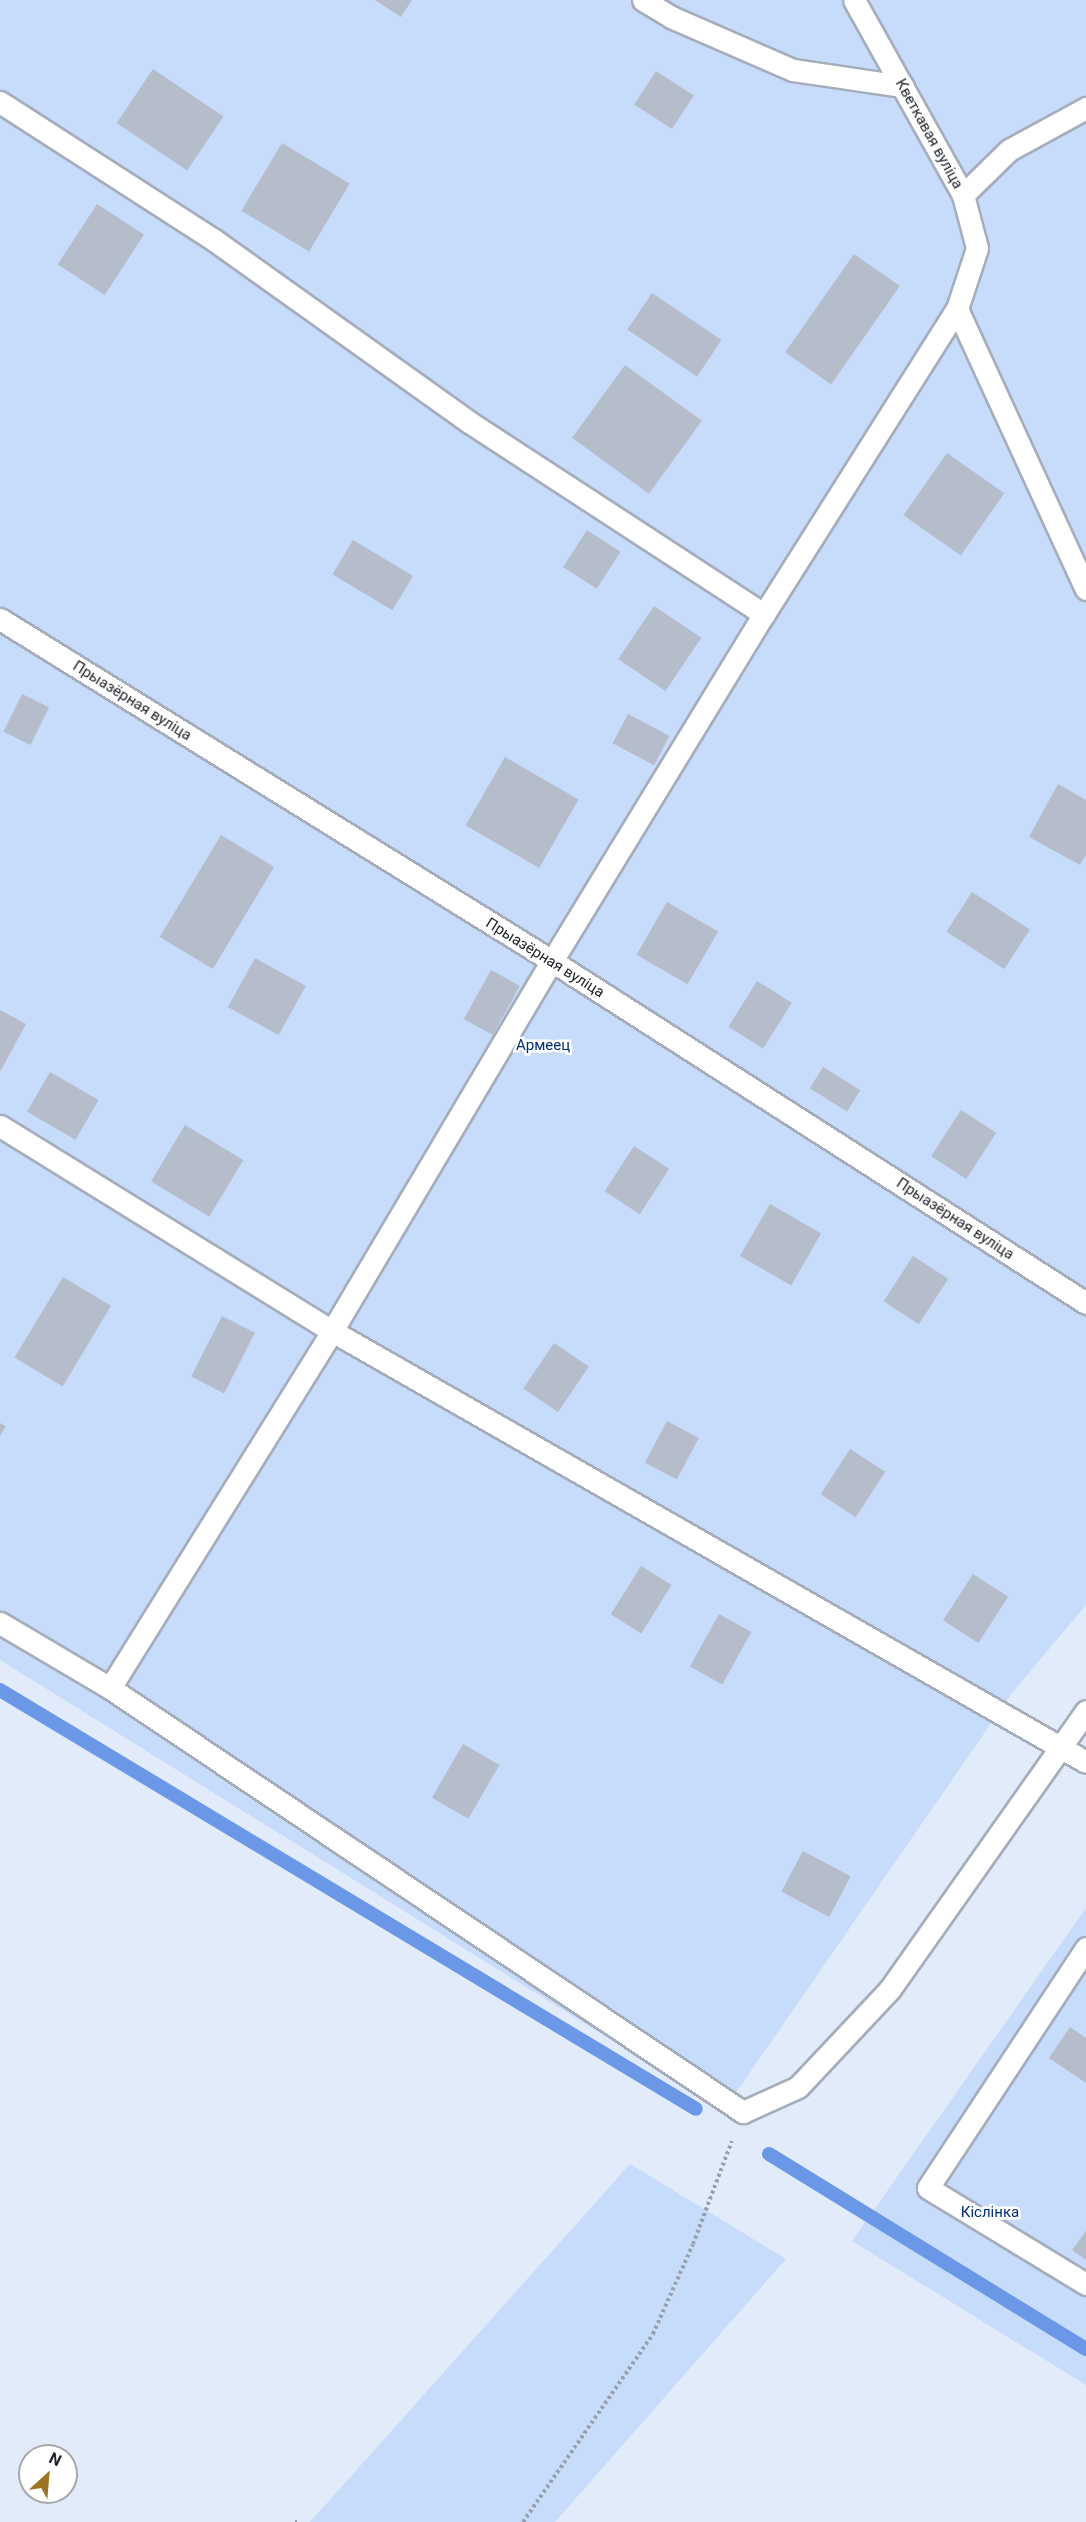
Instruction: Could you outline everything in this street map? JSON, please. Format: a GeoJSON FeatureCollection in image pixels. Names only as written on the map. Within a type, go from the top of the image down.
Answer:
{"type":"FeatureCollection","features":[{"type":"Feature","properties":{"kind":"lane"},"geometry":{"type":"LineString","coordinates":[[643,0],[671,17],[793,70],[903,86]]}},
{"type":"Feature","properties":{"kind":"lane","name":"Кветкавая вуліца"},"geometry":{"type":"LineString","coordinates":[[110,1688],[332,1331],[552,961],[764,614],[957,309],[977,248],[963,195],[854,0]]}},
{"type":"Feature","properties":{"kind":"lane"},"geometry":{"type":"LineString","coordinates":[[0,102],[214,240],[469,422],[764,614]]}},
{"type":"Feature","properties":{"kind":"lane"},"geometry":{"type":"LineString","coordinates":[[963,195],[1009,150],[1086,108]]}},
{"type":"Feature","properties":{"kind":"lane"},"geometry":{"type":"LineString","coordinates":[[957,309],[1086,589]]}},
{"type":"Feature","properties":{"kind":"lane","name":"Прыазёрная вуліца"},"geometry":{"type":"LineString","coordinates":[[0,619],[552,961],[1086,1303]]}},
{"type":"Feature","properties":{"kind":"lane"},"geometry":{"type":"LineString","coordinates":[[0,1126],[332,1331],[1086,1762]]}},
{"type":"Feature","properties":{"kind":"lane"},"geometry":{"type":"LineString","coordinates":[[0,1623],[110,1688],[743,2112],[798,2087],[890,1989],[1059,1746],[1086,1711]]}},
{"type":"Feature","properties":{"kind":"lane"},"geometry":{"type":"LineString","coordinates":[[1086,1947],[928,2188],[1086,2284]]}},
{"type":"Feature","properties":{"kind":"path"},"geometry":{"type":"LineString","coordinates":[[523,2522],[653,2334],[693,2244],[743,2112]]}},
{"type":"Feature","properties":{"kind":"green space","name":"Армеец"},"geometry":{"type":"Polygon","coordinates":[[[0,0],[1086,0],[1086,1605],[1012,1693],[724,2110],[0,1660],[0,0]]]}},
{"type":"Feature","properties":{"kind":"green space","name":"Кіслінка"},"geometry":{"type":"Polygon","coordinates":[[[1086,1908],[1086,2385],[852,2241],[1086,1908]]]}},
{"type":"Feature","properties":{"kind":"green space"},"geometry":{"type":"Polygon","coordinates":[[[630,2164],[786,2259],[555,2522],[310,2522],[630,2164]]]}},
{"type":"Feature","properties":{"kind":"building"},"geometry":{"type":"Polygon","coordinates":[[[375,0],[412,0],[401,17],[375,0]]]}},
{"type":"Feature","properties":{"kind":"building"},"geometry":{"type":"Polygon","coordinates":[[[153,69],[223,117],[187,170],[117,123],[153,69]]]}},
{"type":"Feature","properties":{"kind":"building"},"geometry":{"type":"Polygon","coordinates":[[[656,71],[694,96],[672,129],[634,105],[656,71]]]}},
{"type":"Feature","properties":{"kind":"building"},"geometry":{"type":"Polygon","coordinates":[[[282,143],[350,184],[309,251],[241,211],[282,143]]]}},
{"type":"Feature","properties":{"kind":"building"},"geometry":{"type":"Polygon","coordinates":[[[97,204],[144,234],[105,295],[58,264],[97,204]]]}},
{"type":"Feature","properties":{"kind":"building"},"geometry":{"type":"Polygon","coordinates":[[[854,254],[900,286],[831,384],[785,352],[854,254]]]}},
{"type":"Feature","properties":{"kind":"building"},"geometry":{"type":"Polygon","coordinates":[[[652,293],[722,340],[697,376],[627,329],[652,293]]]}},
{"type":"Feature","properties":{"kind":"building"},"geometry":{"type":"Polygon","coordinates":[[[625,365],[702,421],[649,494],[572,438],[625,365]]]}},
{"type":"Feature","properties":{"kind":"building"},"geometry":{"type":"Polygon","coordinates":[[[947,453],[1004,493],[961,555],[903,515],[947,453]]]}},
{"type":"Feature","properties":{"kind":"building"},"geometry":{"type":"Polygon","coordinates":[[[587,530],[621,552],[597,589],[563,567],[587,530]]]}},
{"type":"Feature","properties":{"kind":"building"},"geometry":{"type":"Polygon","coordinates":[[[353,540],[413,576],[392,610],[332,574],[353,540]]]}},
{"type":"Feature","properties":{"kind":"building"},"geometry":{"type":"Polygon","coordinates":[[[654,606],[701,638],[665,691],[618,659],[654,606]]]}},
{"type":"Feature","properties":{"kind":"building"},"geometry":{"type":"Polygon","coordinates":[[[22,694],[49,707],[31,745],[4,732],[22,694]]]}},
{"type":"Feature","properties":{"kind":"building"},"geometry":{"type":"Polygon","coordinates":[[[628,714],[669,736],[654,765],[613,743],[628,714]]]}},
{"type":"Feature","properties":{"kind":"building"},"geometry":{"type":"Polygon","coordinates":[[[505,757],[579,799],[539,868],[466,825],[505,757]]]}},
{"type":"Feature","properties":{"kind":"building"},"geometry":{"type":"Polygon","coordinates":[[[1058,784],[1086,800],[1086,855],[1080,865],[1029,837],[1058,784]]]}},
{"type":"Feature","properties":{"kind":"building"},"geometry":{"type":"Polygon","coordinates":[[[221,835],[274,867],[213,969],[160,937],[221,835]]]}},
{"type":"Feature","properties":{"kind":"building"},"geometry":{"type":"Polygon","coordinates":[[[972,892],[1030,930],[1004,969],[946,931],[972,892]]]}},
{"type":"Feature","properties":{"kind":"building"},"geometry":{"type":"Polygon","coordinates":[[[667,902],[718,931],[688,984],[636,955],[667,902]]]}},
{"type":"Feature","properties":{"kind":"building"},"geometry":{"type":"Polygon","coordinates":[[[255,958],[306,986],[279,1035],[228,1007],[255,958]]]}},
{"type":"Feature","properties":{"kind":"building"},"geometry":{"type":"Polygon","coordinates":[[[491,970],[520,986],[493,1035],[464,1019],[491,970]]]}},
{"type":"Feature","properties":{"kind":"building"},"geometry":{"type":"Polygon","coordinates":[[[757,981],[792,1003],[763,1049],[728,1027],[757,981]]]}},
{"type":"Feature","properties":{"kind":"building"},"geometry":{"type":"Polygon","coordinates":[[[0,1010],[26,1024],[0,1072],[0,1010]]]}},
{"type":"Feature","properties":{"kind":"building"},"geometry":{"type":"Polygon","coordinates":[[[823,1067],[860,1090],[847,1112],[810,1088],[823,1067]]]}},
{"type":"Feature","properties":{"kind":"building"},"geometry":{"type":"Polygon","coordinates":[[[50,1072],[98,1100],[75,1140],[27,1112],[50,1072]]]}},
{"type":"Feature","properties":{"kind":"building"},"geometry":{"type":"Polygon","coordinates":[[[961,1110],[996,1133],[966,1179],[931,1156],[961,1110]]]}},
{"type":"Feature","properties":{"kind":"building"},"geometry":{"type":"Polygon","coordinates":[[[185,1125],[243,1160],[209,1217],[151,1182],[185,1125]]]}},
{"type":"Feature","properties":{"kind":"building"},"geometry":{"type":"Polygon","coordinates":[[[634,1146],[669,1169],[640,1214],[605,1191],[634,1146]]]}},
{"type":"Feature","properties":{"kind":"building"},"geometry":{"type":"Polygon","coordinates":[[[770,1204],[821,1234],[791,1285],[740,1256],[770,1204]]]}},
{"type":"Feature","properties":{"kind":"building"},"geometry":{"type":"Polygon","coordinates":[[[913,1256],[948,1279],[919,1324],[884,1301],[913,1256]]]}},
{"type":"Feature","properties":{"kind":"building"},"geometry":{"type":"Polygon","coordinates":[[[63,1277],[111,1306],[63,1386],[15,1358],[63,1277]]]}},
{"type":"Feature","properties":{"kind":"building"},"geometry":{"type":"Polygon","coordinates":[[[222,1316],[255,1333],[224,1393],[191,1377],[222,1316]]]}},
{"type":"Feature","properties":{"kind":"building"},"geometry":{"type":"Polygon","coordinates":[[[554,1343],[589,1366],[558,1412],[523,1389],[554,1343]]]}},
{"type":"Feature","properties":{"kind":"building"},"geometry":{"type":"Polygon","coordinates":[[[667,1421],[699,1438],[677,1479],[645,1462],[667,1421]]]}},
{"type":"Feature","properties":{"kind":"building"},"geometry":{"type":"Polygon","coordinates":[[[0,1423],[6,1426],[0,1436],[0,1423]]]}},
{"type":"Feature","properties":{"kind":"building"},"geometry":{"type":"Polygon","coordinates":[[[850,1449],[885,1472],[856,1517],[821,1494],[850,1449]]]}},
{"type":"Feature","properties":{"kind":"building"},"geometry":{"type":"Polygon","coordinates":[[[641,1566],[672,1585],[641,1633],[611,1614],[641,1566]]]}},
{"type":"Feature","properties":{"kind":"building"},"geometry":{"type":"Polygon","coordinates":[[[973,1574],[1008,1597],[978,1643],[943,1620],[973,1574]]]}},
{"type":"Feature","properties":{"kind":"building"},"geometry":{"type":"Polygon","coordinates":[[[719,1614],[751,1632],[722,1684],[690,1666],[719,1614]]]}},
{"type":"Feature","properties":{"kind":"building"},"geometry":{"type":"Polygon","coordinates":[[[463,1744],[499,1765],[468,1819],[432,1798],[463,1744]]]}},
{"type":"Feature","properties":{"kind":"building"},"geometry":{"type":"Polygon","coordinates":[[[803,1851],[851,1876],[829,1917],[781,1892],[803,1851]]]}},
{"type":"Feature","properties":{"kind":"building"},"geometry":{"type":"Polygon","coordinates":[[[1070,2027],[1086,2038],[1086,2083],[1049,2058],[1070,2027]]]}},
{"type":"Feature","properties":{"kind":"building"},"geometry":{"type":"Polygon","coordinates":[[[1086,2231],[1086,2260],[1072,2250],[1086,2231]]]}},
{"type":"Feature","properties":{"kind":"waterway"},"geometry":{"type":"LineString","coordinates":[[0,1690],[696,2109]]}},
{"type":"Feature","properties":{"kind":"waterway"},"geometry":{"type":"LineString","coordinates":[[769,2154],[1086,2349]]}}]}
